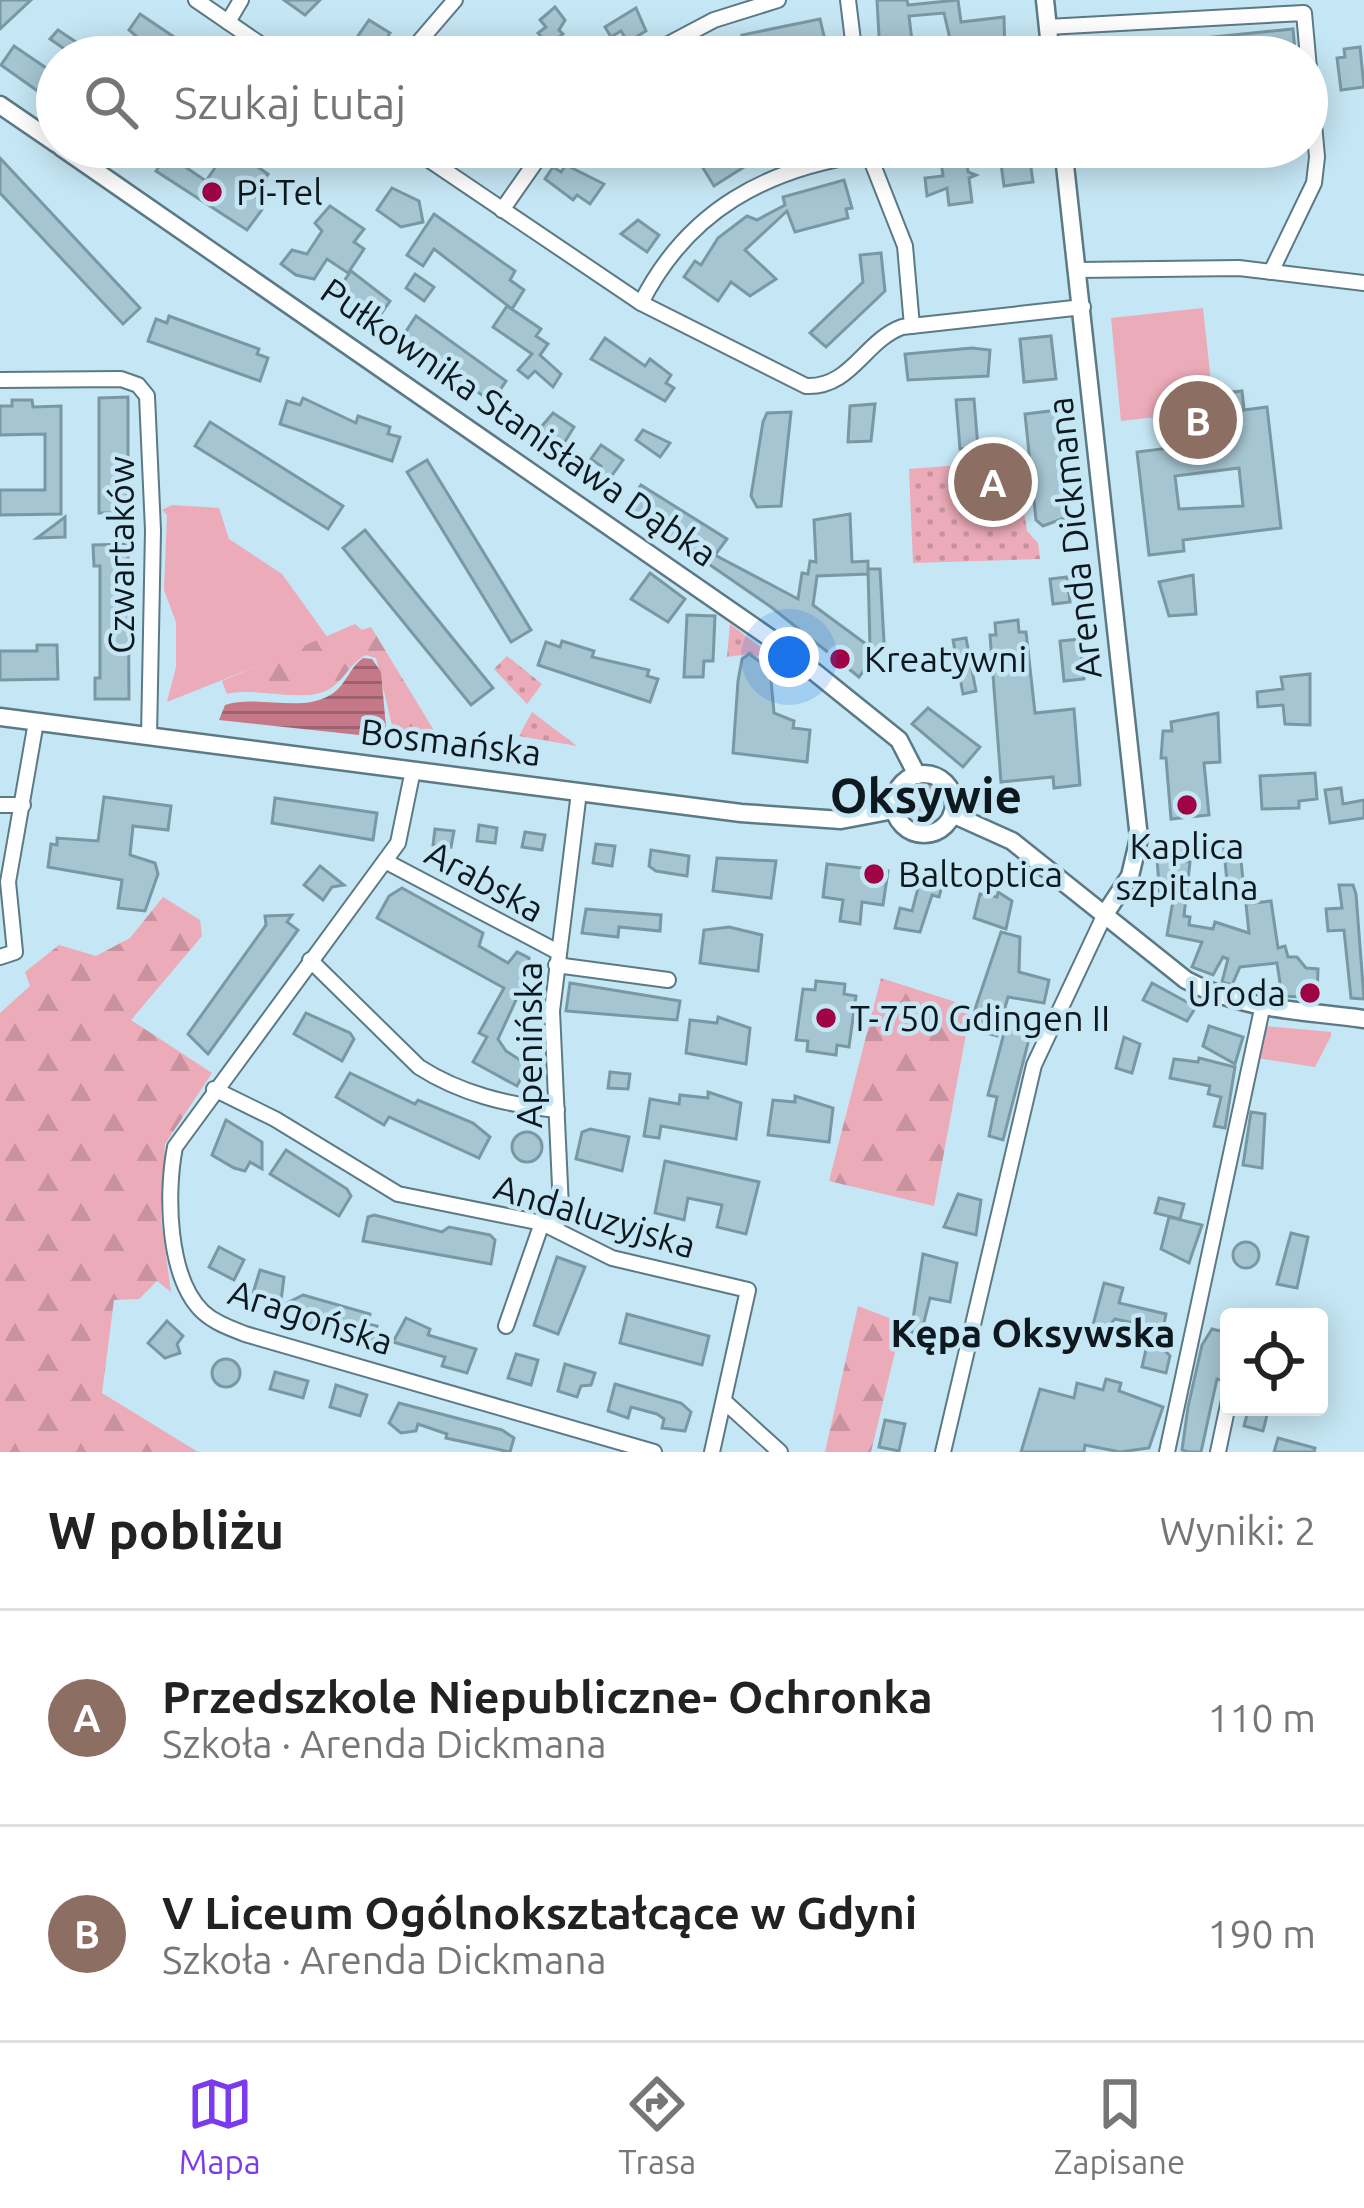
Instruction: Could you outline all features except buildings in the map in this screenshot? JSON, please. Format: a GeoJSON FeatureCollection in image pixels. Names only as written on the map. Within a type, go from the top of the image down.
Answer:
{"type":"FeatureCollection","features":[{"type":"Feature","properties":{"kind":"street"},"geometry":{"type":"LineString","coordinates":[[196,0],[248,36]]}},
{"type":"Feature","properties":{"kind":"street"},"geometry":{"type":"LineString","coordinates":[[228,22],[242,0]]}},
{"type":"Feature","properties":{"kind":"street"},"geometry":{"type":"LineString","coordinates":[[424,36],[455,0]]}},
{"type":"Feature","properties":{"kind":"street"},"geometry":{"type":"LineString","coordinates":[[683,36],[713,20],[778,0]]}},
{"type":"Feature","properties":{"kind":"street"},"geometry":{"type":"LineString","coordinates":[[848,0],[852,36]]}},
{"type":"Feature","properties":{"kind":"street"},"geometry":{"type":"LineString","coordinates":[[1045,0],[1049,36]]}},
{"type":"Feature","properties":{"kind":"street"},"geometry":{"type":"LineString","coordinates":[[1048,27],[1304,13],[1306,36]]}},
{"type":"Feature","properties":{"kind":"street","name":"Pułkownika Stanisława Dąbka"},"geometry":{"type":"LineString","coordinates":[[0,105],[36,130]]}},
{"type":"Feature","properties":{"kind":"street","name":"Pułkownika Stanisława Dąbka"},"geometry":{"type":"LineString","coordinates":[[91,168],[786,649],[899,740],[917,775]]}},
{"type":"Feature","properties":{"kind":"street"},"geometry":{"type":"LineString","coordinates":[[441,168],[641,303],[806,386],[836,381],[890,332],[1083,307]]}},
{"type":"Feature","properties":{"kind":"street"},"geometry":{"type":"LineString","coordinates":[[502,210],[531,168]]}},
{"type":"Feature","properties":{"kind":"street"},"geometry":{"type":"LineString","coordinates":[[641,303],[689,232],[719,205],[794,168]]}},
{"type":"Feature","properties":{"kind":"street"},"geometry":{"type":"LineString","coordinates":[[874,168],[905,246],[912,326]]}},
{"type":"Feature","properties":{"kind":"street","name":"Arenda Dickmana"},"geometry":{"type":"LineString","coordinates":[[1066,168],[1138,838],[1130,876],[1105,914]]}},
{"type":"Feature","properties":{"kind":"street"},"geometry":{"type":"LineString","coordinates":[[1271,272],[1314,182],[1316,168]]}},
{"type":"Feature","properties":{"kind":"street"},"geometry":{"type":"LineString","coordinates":[[1078,270],[1271,272],[1364,283]]}},
{"type":"Feature","properties":{"kind":"street","name":"Czwartaków"},"geometry":{"type":"LineString","coordinates":[[0,380],[130,381],[143,390],[149,405],[149,736]]}},
{"type":"Feature","properties":{"kind":"street","name":"Bosmańska"},"geometry":{"type":"LineString","coordinates":[[0,717],[798,818],[867,819],[894,810]]}},
{"type":"Feature","properties":{"kind":"street"},"geometry":{"type":"LineString","coordinates":[[7,954],[4,883],[37,722]]}},
{"type":"Feature","properties":{"kind":"street","name":"Aragońska"},"geometry":{"type":"LineString","coordinates":[[413,770],[404,833],[183,1131],[172,1164],[180,1261],[202,1311],[245,1334],[654,1452]]}},
{"type":"Feature","properties":{"kind":"street"},"geometry":{"type":"LineString","coordinates":[[917,775],[935,776],[949,788],[952,814],[947,824],[928,834],[906,829],[894,810],[898,788],[917,775]]}},
{"type":"Feature","properties":{"kind":"street","name":"Apenińska"},"geometry":{"type":"LineString","coordinates":[[506,1326],[549,1225],[561,1208],[551,1011],[579,792]]}},
{"type":"Feature","properties":{"kind":"street"},"geometry":{"type":"LineString","coordinates":[[0,805],[23,806]]}},
{"type":"Feature","properties":{"kind":"street"},"geometry":{"type":"LineString","coordinates":[[952,814],[1012,842],[1186,980],[1217,997],[1262,1009],[1364,1019]]}},
{"type":"Feature","properties":{"kind":"street","name":"Arabska"},"geometry":{"type":"LineString","coordinates":[[385,860],[556,958],[668,980]]}},
{"type":"Feature","properties":{"kind":"street"},"geometry":{"type":"LineString","coordinates":[[943,1452],[1034,1065],[1105,914]]}},
{"type":"Feature","properties":{"kind":"street"},"geometry":{"type":"LineString","coordinates":[[310,960],[419,1067],[440,1080],[511,1105],[557,1110]]}},
{"type":"Feature","properties":{"kind":"street"},"geometry":{"type":"LineString","coordinates":[[1167,1452],[1262,1009]]}},
{"type":"Feature","properties":{"kind":"street","name":"Andaluzyjska"},"geometry":{"type":"LineString","coordinates":[[214,1089],[274,1119],[398,1194],[549,1225],[612,1258],[748,1290],[712,1452]]}},
{"type":"Feature","properties":{"kind":"street"},"geometry":{"type":"LineString","coordinates":[[725,1402],[780,1452]]}},
{"type":"Feature","properties":{"kind":"street"},"geometry":{"type":"LineString","coordinates":[[1218,1452],[1226,1416]]}},
{"type":"Feature","properties":{"kind":"green space"},"geometry":{"type":"Polygon","coordinates":[[[1203,308],[1211,382],[1171,386],[1174,415],[1121,421],[1111,318],[1203,308]]]}},
{"type":"Feature","properties":{"kind":"green space"},"geometry":{"type":"Polygon","coordinates":[[[974,464],[981,490],[1020,487],[1027,531],[1038,543],[1040,559],[913,563],[909,469],[974,464]]]}},
{"type":"Feature","properties":{"kind":"green space"},"geometry":{"type":"Polygon","coordinates":[[[172,505],[219,508],[229,539],[282,574],[328,638],[167,702],[176,667],[176,622],[164,590],[167,515],[162,510],[172,505]]]}},
{"type":"Feature","properties":{"kind":"green space"},"geometry":{"type":"Polygon","coordinates":[[[355,624],[362,630],[371,627],[444,747],[392,725],[376,658],[366,655],[320,693],[227,694],[222,681],[355,624]]]}},
{"type":"Feature","properties":{"kind":"green space"},"geometry":{"type":"Polygon","coordinates":[[[730,624],[763,649],[756,659],[749,654],[727,657],[730,624]]]}},
{"type":"Feature","properties":{"kind":"green space"},"geometry":{"type":"Polygon","coordinates":[[[507,656],[542,684],[527,704],[494,669],[507,656]]]}},
{"type":"Feature","properties":{"kind":"green space"},"geometry":{"type":"Polygon","coordinates":[[[532,712],[577,746],[519,736],[532,712]]]}},
{"type":"Feature","properties":{"kind":"green space"},"geometry":{"type":"Polygon","coordinates":[[[924,783],[935,788],[940,799],[935,810],[924,815],[913,810],[908,799],[913,788],[924,783]]]}},
{"type":"Feature","properties":{"kind":"green space"},"geometry":{"type":"Polygon","coordinates":[[[163,897],[200,920],[202,936],[131,1020],[212,1073],[165,1144],[161,1219],[171,1292],[157,1281],[139,1299],[114,1300],[102,1393],[198,1452],[0,1452],[0,1013],[30,986],[25,972],[59,945],[96,956],[130,938],[163,897]]]}},
{"type":"Feature","properties":{"kind":"green space"},"geometry":{"type":"Polygon","coordinates":[[[881,978],[971,1007],[934,1206],[829,1181],[881,978]]]}},
{"type":"Feature","properties":{"kind":"green space"},"geometry":{"type":"Polygon","coordinates":[[[1265,1026],[1331,1032],[1331,1036],[1315,1067],[1257,1058],[1265,1026]]]}},
{"type":"Feature","properties":{"kind":"green space"},"geometry":{"type":"Polygon","coordinates":[[[858,1306],[902,1323],[871,1452],[825,1452],[858,1306]]]}},
{"type":"Feature","properties":{"kind":"shaded area"},"geometry":{"type":"Polygon","coordinates":[[[363,658],[372,659],[381,672],[387,738],[219,720],[225,705],[238,702],[320,700],[337,690],[363,658]]]}},
{"type":"Feature","properties":{"kind":"place","name":"Pi-Tel"},"geometry":{"type":"Point","coordinates":[212,192]}},
{"type":"Feature","properties":{"kind":"place","name":"V Liceum Ogólnokształcące w Gdyni"},"geometry":{"type":"Point","coordinates":[1198,420]}},
{"type":"Feature","properties":{"kind":"place","name":"Przedszkole Niepubliczne- Ochronka"},"geometry":{"type":"Point","coordinates":[993,482]}},
{"type":"Feature","properties":{"kind":"place","name":"Kreatywni"},"geometry":{"type":"Point","coordinates":[840,659]}},
{"type":"Feature","properties":{"kind":"place","name":"Kaplica szpitalna"},"geometry":{"type":"Point","coordinates":[1187,805]}},
{"type":"Feature","properties":{"kind":"place","name":"Baltoptica"},"geometry":{"type":"Point","coordinates":[874,874]}},
{"type":"Feature","properties":{"kind":"place","name":"Uroda"},"geometry":{"type":"Point","coordinates":[1310,993]}},
{"type":"Feature","properties":{"kind":"place","name":"T-750 Gdingen II"},"geometry":{"type":"Point","coordinates":[826,1018]}},
{"type":"Feature","properties":{"kind":"district","name":"Oksywie"},"geometry":{"type":"Point","coordinates":[926,796]}},
{"type":"Feature","properties":{"kind":"district","name":"Kępa Oksywska"},"geometry":{"type":"Point","coordinates":[1033,1333]}}]}
